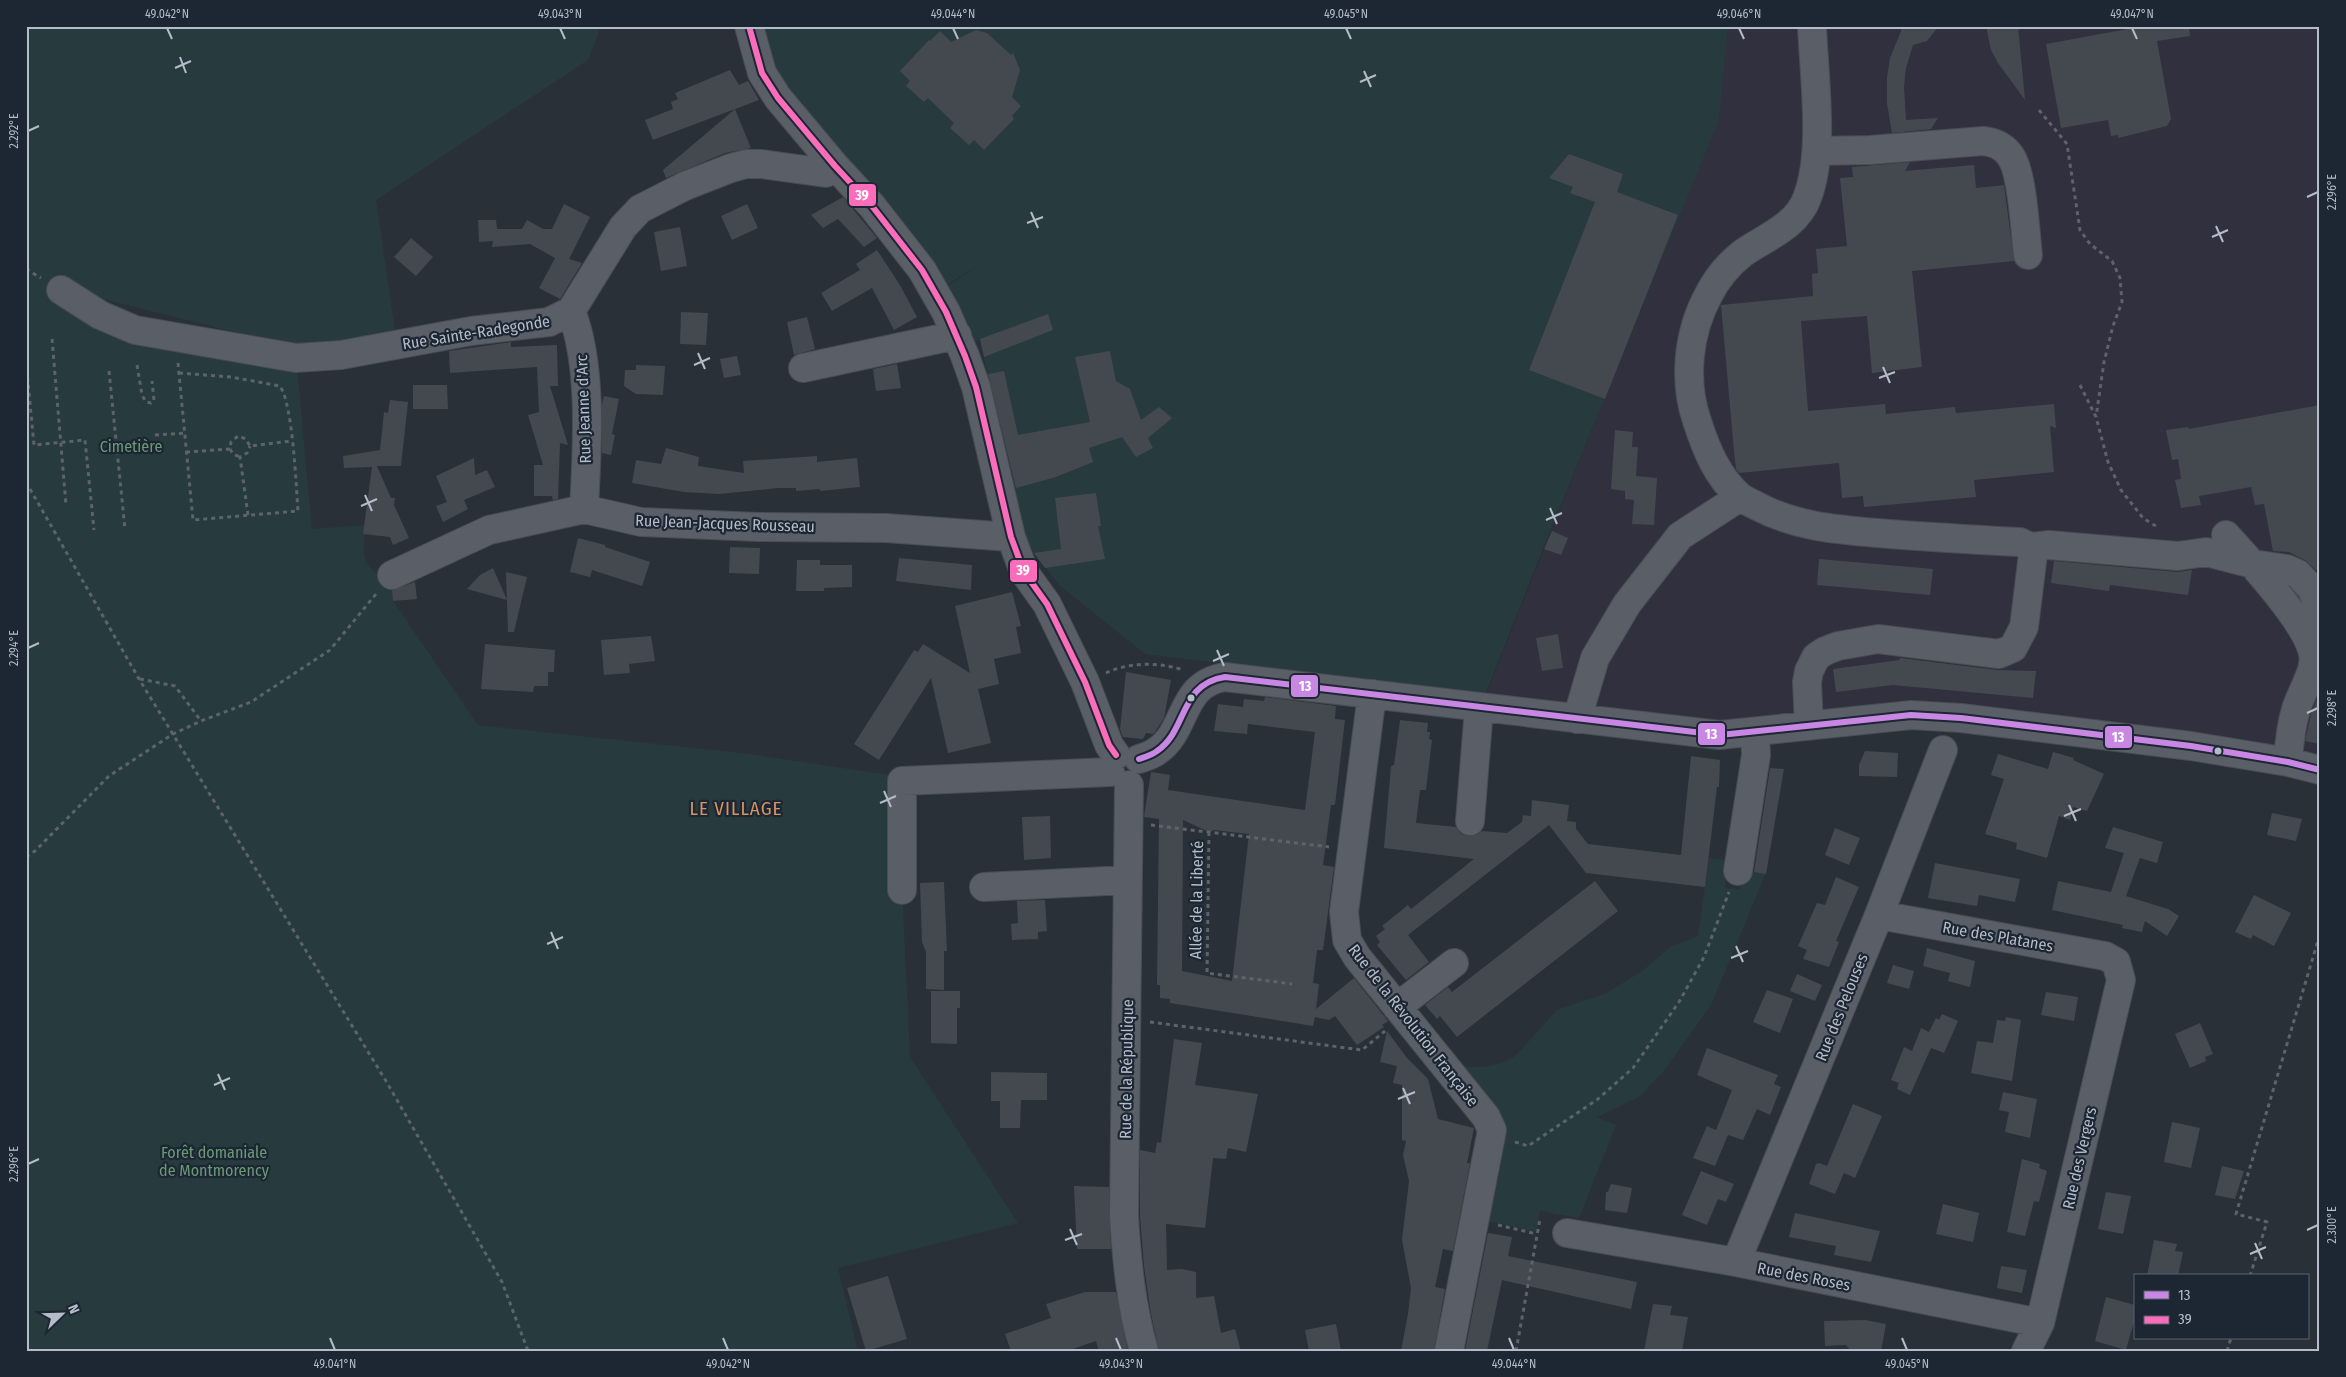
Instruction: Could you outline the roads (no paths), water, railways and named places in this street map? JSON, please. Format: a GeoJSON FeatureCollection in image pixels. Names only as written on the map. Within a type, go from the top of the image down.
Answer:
{"type":"FeatureCollection","features":[{"type":"Feature","properties":{"kind":"street"},"geometry":{"type":"LineString","coordinates":[[749,26],[752,44],[768,81],[778,98],[835,166],[872,206],[922,270],[936,292],[957,335],[976,387],[1010,537],[1024,572],[1047,604],[1085,682],[1102,729],[1124,768]]}},
{"type":"Feature","properties":{"kind":"street"},"geometry":{"type":"LineString","coordinates":[[1812,26],[1817,151],[1813,181],[1806,201],[1782,230],[1741,255],[1723,272],[1709,294],[1695,325],[1688,369],[1693,410],[1705,445],[1719,473],[1740,496],[1784,519],[1814,527],[1928,537],[2020,542],[2030,547],[2049,545],[2178,556],[2206,552],[2253,564]]}},
{"type":"Feature","properties":{"kind":"street"},"geometry":{"type":"LineString","coordinates":[[1817,151],[1870,150],[1982,141],[1995,142],[2009,154],[2017,168],[2028,255]]}},
{"type":"Feature","properties":{"kind":"street","name":"Rue Sainte-Radegonde"},"geometry":{"type":"LineString","coordinates":[[61,290],[100,314],[135,330],[296,358],[341,355],[471,331],[549,322],[571,311],[623,227],[640,209],[685,186],[746,164],[762,164],[826,173],[835,166]]}},
{"type":"Feature","properties":{"kind":"street","name":"Rue Jeanne d'Arc"},"geometry":{"type":"LineString","coordinates":[[571,311],[579,332],[585,389],[588,437],[584,509]]}},
{"type":"Feature","properties":{"kind":"street"},"geometry":{"type":"LineString","coordinates":[[803,368],[957,335]]}},
{"type":"Feature","properties":{"kind":"street"},"geometry":{"type":"LineString","coordinates":[[1577,719],[1595,658],[1627,604],[1680,536],[1740,496]]}},
{"type":"Feature","properties":{"kind":"street","name":"Rue Jean-Jacques Rousseau"},"geometry":{"type":"LineString","coordinates":[[392,575],[488,530],[584,509],[641,522],[758,527],[886,528],[1010,537]]}},
{"type":"Feature","properties":{"kind":"street"},"geometry":{"type":"LineString","coordinates":[[2226,535],[2253,564],[2296,619],[2307,640],[2313,677],[2296,708],[2290,733],[2288,762]]}},
{"type":"Feature","properties":{"kind":"street"},"geometry":{"type":"LineString","coordinates":[[1809,725],[1807,682],[1809,671],[1816,657],[1824,651],[1838,646],[1878,639],[1999,654],[2013,648],[2024,627],[2033,554],[2030,547]]}},
{"type":"Feature","properties":{"kind":"street"},"geometry":{"type":"LineString","coordinates":[[902,890],[902,781],[1124,768],[1156,752],[1164,745],[1171,737],[1189,700],[1199,688],[1208,682],[1225,677],[1720,735],[1911,715],[1961,718],[2191,746],[2288,762],[2320,770]]}},
{"type":"Feature","properties":{"kind":"street","name":"Rue de la Révolution Française"},"geometry":{"type":"LineString","coordinates":[[1372,694],[1344,912],[1347,940],[1357,957],[1486,1116],[1490,1124],[1491,1136],[1449,1351]]}},
{"type":"Feature","properties":{"kind":"street"},"geometry":{"type":"LineString","coordinates":[[1470,821],[1479,708]]}},
{"type":"Feature","properties":{"kind":"street"},"geometry":{"type":"LineString","coordinates":[[1738,871],[1756,755],[1755,732]]}},
{"type":"Feature","properties":{"kind":"street","name":"Rue des Pelouses"},"geometry":{"type":"LineString","coordinates":[[1736,1262],[1879,914],[1943,750]]}},
{"type":"Feature","properties":{"kind":"street","name":"Rue de la République"},"geometry":{"type":"LineString","coordinates":[[1124,768],[1128,822],[1124,1216],[1127,1274],[1144,1351]]}},
{"type":"Feature","properties":{"kind":"street"},"geometry":{"type":"LineString","coordinates":[[984,887],[1127,880]]}},
{"type":"Feature","properties":{"kind":"street","name":"Rue des Platanes"},"geometry":{"type":"LineString","coordinates":[[1879,914],[2105,956],[2116,962]]}},
{"type":"Feature","properties":{"kind":"street","name":"Rue des Vergers"},"geometry":{"type":"LineString","coordinates":[[2026,1351],[2040,1323],[2121,980],[2116,962]]}},
{"type":"Feature","properties":{"kind":"street"},"geometry":{"type":"LineString","coordinates":[[1403,1015],[1454,963]]}},
{"type":"Feature","properties":{"kind":"street","name":"Rue des Roses"},"geometry":{"type":"LineString","coordinates":[[1567,1233],[1736,1262],[2040,1323]]}},
{"type":"Feature","properties":{"kind":"district","name":"LE VILLAGE"},"geometry":{"type":"Point","coordinates":[736,808]}},
{"type":"Feature","properties":{"kind":"park label","name":"Cimetière"},"geometry":{"type":"Point","coordinates":[131,446]}},
{"type":"Feature","properties":{"kind":"park label","name":"Forêt domaniale de Montmorency"},"geometry":{"type":"Point","coordinates":[214,1161]}}]}
